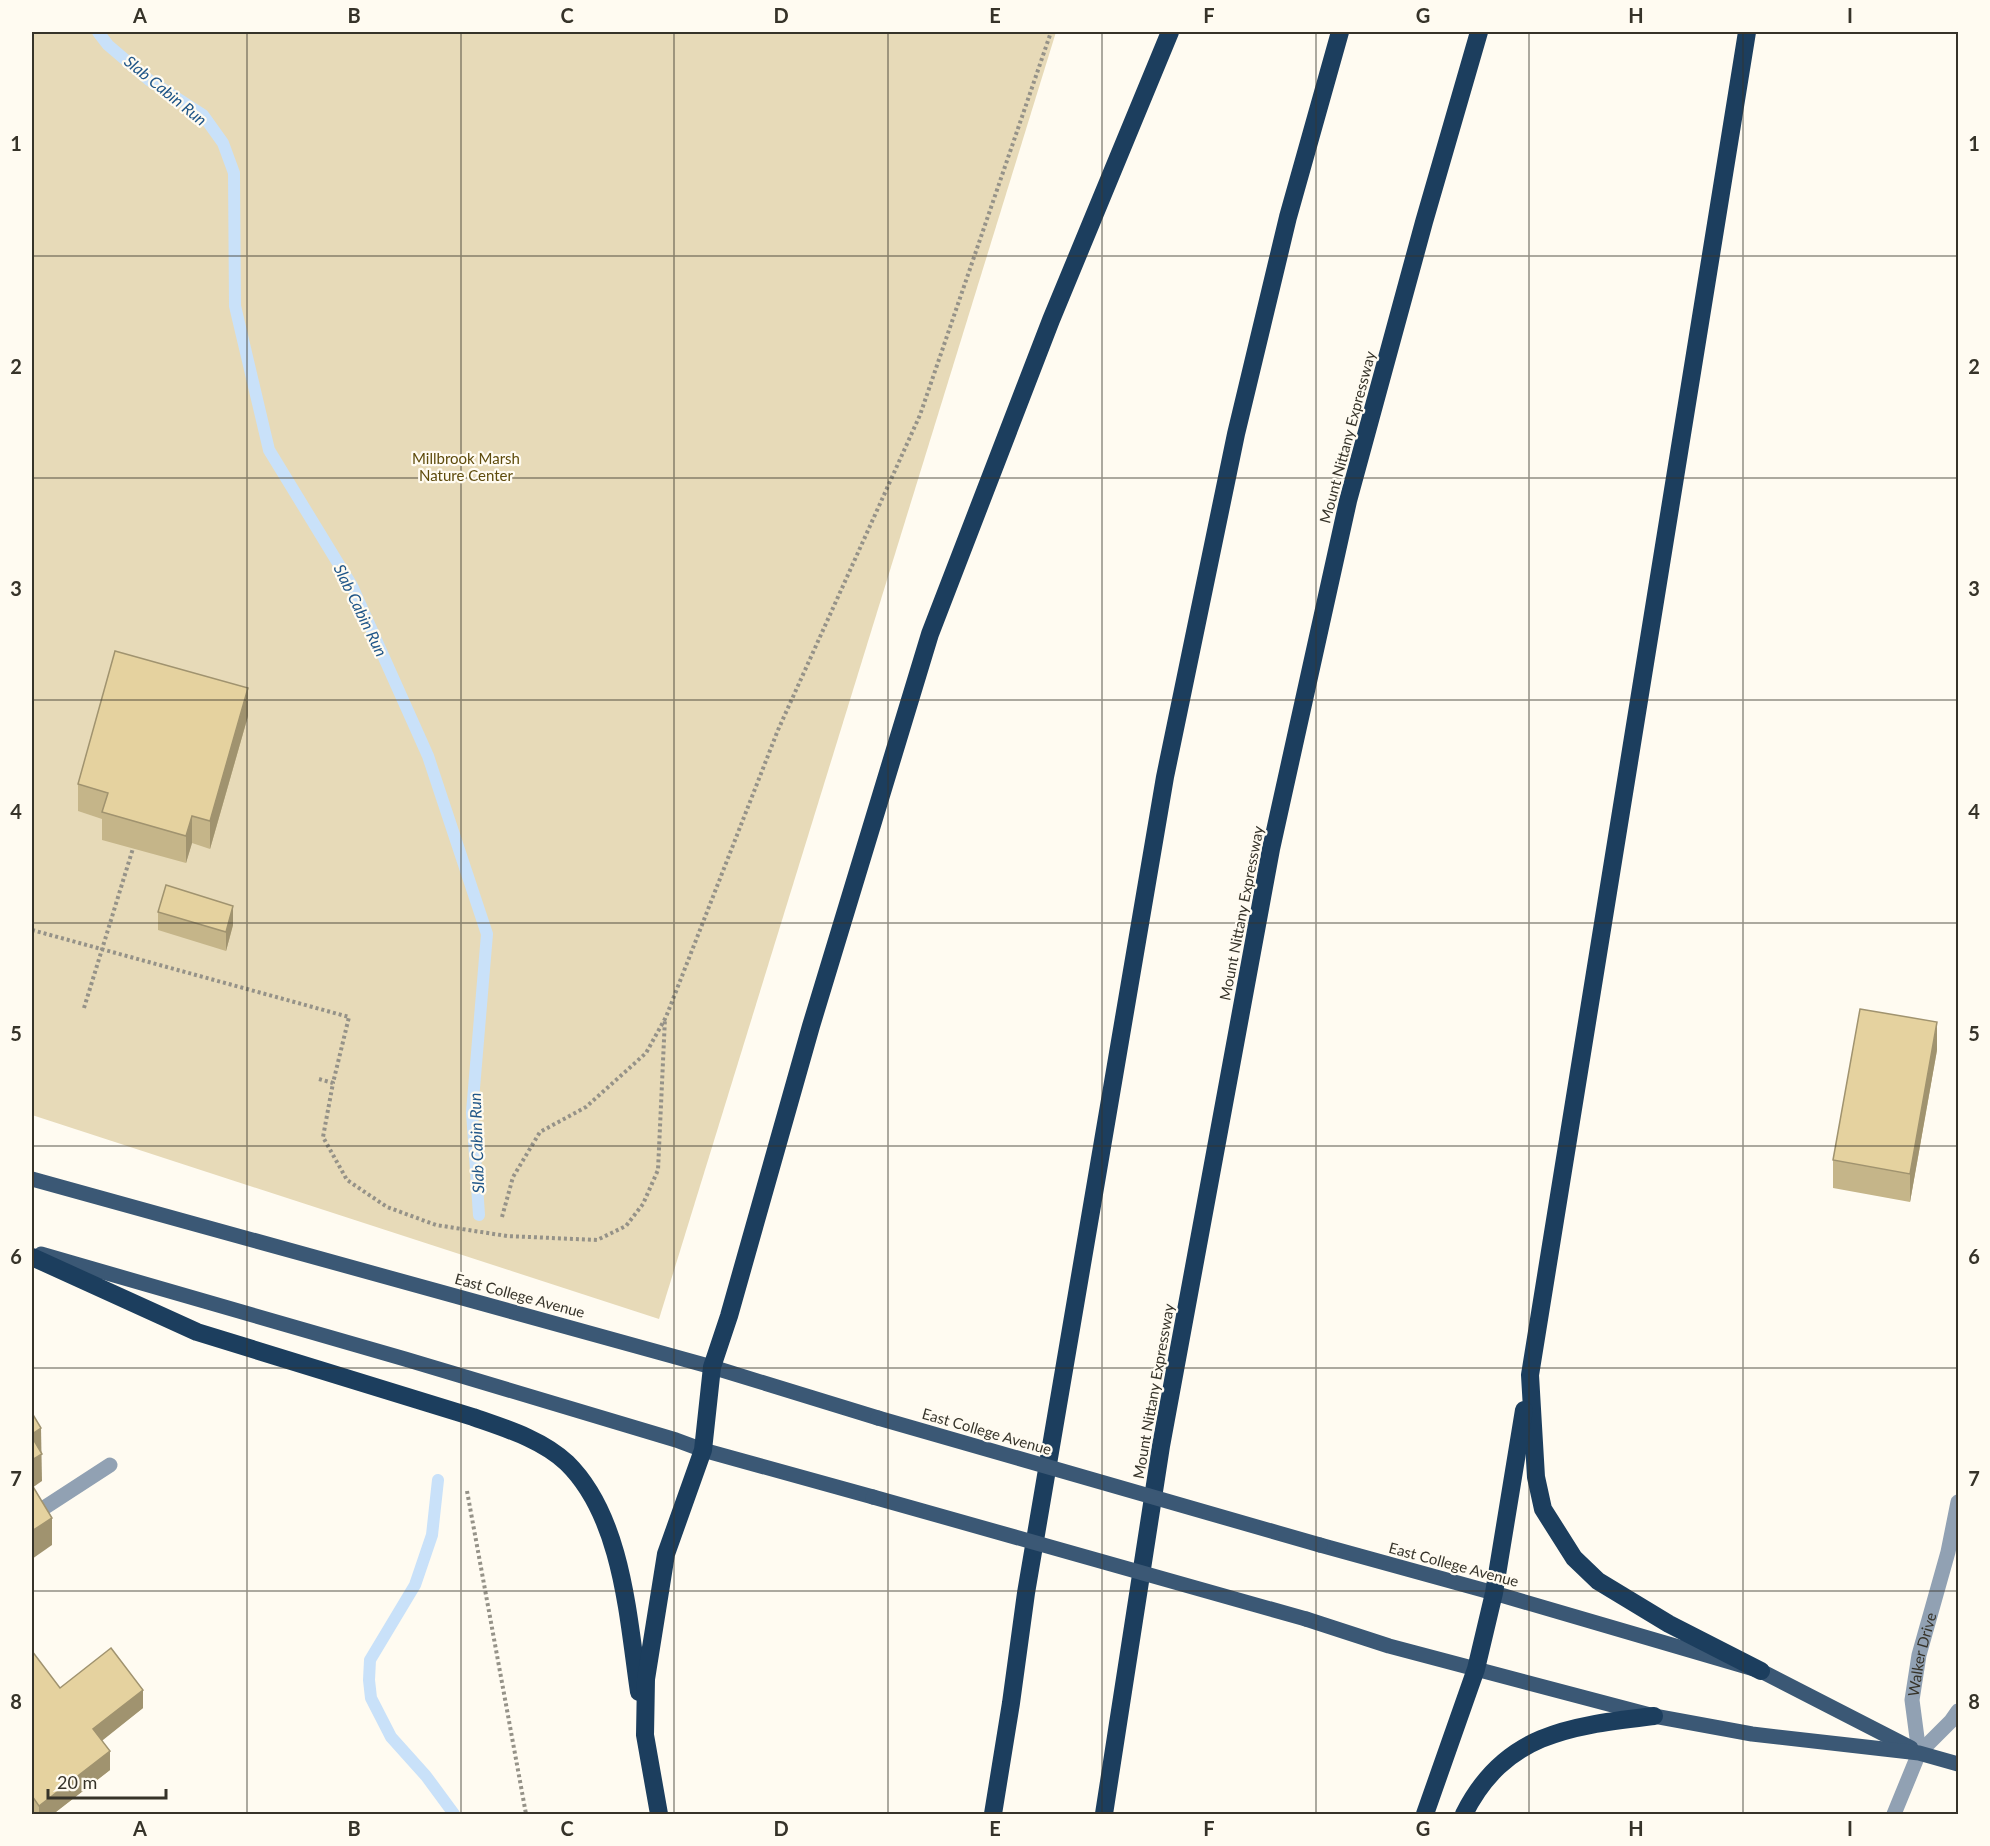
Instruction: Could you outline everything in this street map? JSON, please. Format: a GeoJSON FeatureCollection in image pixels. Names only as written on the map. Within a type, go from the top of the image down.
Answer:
{"type":"FeatureCollection","features":[{"type":"Feature","properties":{"kind":"highway"},"geometry":{"type":"LineString","coordinates":[[645,1736],[646,1679],[666,1554],[703,1450],[712,1367],[729,1316],[811,1026],[930,634],[1051,320],[1170,32]]}},
{"type":"Feature","properties":{"kind":"highway"},"geometry":{"type":"LineString","coordinates":[[993,1815],[1026,1593],[1165,777],[1239,422],[1288,217],[1340,32]]}},
{"type":"Feature","properties":{"kind":"highway","name":"Mount Nittany Expressway"},"geometry":{"type":"LineString","coordinates":[[1104,1815],[1161,1446],[1271,849],[1348,501],[1424,222],[1479,32]]}},
{"type":"Feature","properties":{"kind":"highway"},"geometry":{"type":"LineString","coordinates":[[1425,1815],[1476,1669],[1494,1593],[1747,32]]}},
{"type":"Feature","properties":{"kind":"highway"},"geometry":{"type":"LineString","coordinates":[[32,1257],[198,1332],[473,1417],[541,1445],[567,1463],[596,1502],[607,1527],[617,1562],[658,1815]]}},
{"type":"Feature","properties":{"kind":"highway"},"geometry":{"type":"LineString","coordinates":[[1530,1375],[1536,1477],[1543,1509],[1574,1558],[1598,1581],[1669,1624],[1761,1671]]}},
{"type":"Feature","properties":{"kind":"highway"},"geometry":{"type":"LineString","coordinates":[[1464,1815],[1474,1795],[1492,1774],[1534,1740],[1570,1728],[1654,1716]]}},
{"type":"Feature","properties":{"kind":"main road","name":"East College Avenue"},"geometry":{"type":"LineString","coordinates":[[32,1179],[712,1367],[878,1418],[1761,1671],[1919,1753]]}},
{"type":"Feature","properties":{"kind":"main road","name":"East College Avenue"},"geometry":{"type":"LineString","coordinates":[[32,1252],[416,1362],[703,1450],[1306,1619],[1389,1646],[1654,1716],[1752,1734],[1919,1753],[1959,1764]]}},
{"type":"Feature","properties":{"kind":"street"},"geometry":{"type":"LineString","coordinates":[[33,1515],[110,1465]]}},
{"type":"Feature","properties":{"kind":"street","name":"Walker Drive"},"geometry":{"type":"LineString","coordinates":[[1919,1753],[1912,1700],[1919,1655],[1948,1552],[1959,1502]]}},
{"type":"Feature","properties":{"kind":"street"},"geometry":{"type":"LineString","coordinates":[[1894,1815],[1919,1753],[1959,1711]]}},
{"type":"Feature","properties":{"kind":"path"},"geometry":{"type":"LineString","coordinates":[[502,1217],[513,1177],[540,1132],[595,1100],[646,1053],[666,1017],[778,730],[920,416],[1051,32]]}},
{"type":"Feature","properties":{"kind":"path"},"geometry":{"type":"LineString","coordinates":[[84,1008],[135,843]]}},
{"type":"Feature","properties":{"kind":"path"},"geometry":{"type":"LineString","coordinates":[[32,930],[101,951],[350,1017],[333,1083],[323,1137],[347,1180],[387,1207],[436,1225],[507,1236],[597,1240],[626,1226],[642,1204],[658,1170],[666,1017]]}},
{"type":"Feature","properties":{"kind":"path"},"geometry":{"type":"LineString","coordinates":[[319,1079],[333,1083]]}},
{"type":"Feature","properties":{"kind":"path"},"geometry":{"type":"LineString","coordinates":[[466,1491],[526,1815]]}},
{"type":"Feature","properties":{"kind":"green space","name":"Millbrook Marsh Nature Center"},"geometry":{"type":"Polygon","coordinates":[[[32,32],[1056,32],[659,1319],[32,1115],[32,32]]]}},
{"type":"Feature","properties":{"kind":"building"},"geometry":{"type":"Polygon","coordinates":[[[115,651],[248,688],[210,821],[192,816],[186,836],[102,812],[108,793],[78,784],[115,651]]]}},
{"type":"Feature","properties":{"kind":"building"},"geometry":{"type":"Polygon","coordinates":[[[166,885],[233,906],[226,932],[158,912],[166,885]]]}},
{"type":"Feature","properties":{"kind":"building"},"geometry":{"type":"Polygon","coordinates":[[[1860,1009],[1937,1022],[1910,1174],[1833,1160],[1860,1009]]]}},
{"type":"Feature","properties":{"kind":"building"},"geometry":{"type":"Polygon","coordinates":[[[32,1413],[41,1428],[32,1434],[32,1413]]]}},
{"type":"Feature","properties":{"kind":"building"},"geometry":{"type":"Polygon","coordinates":[[[32,1437],[42,1454],[32,1460],[32,1437]]]}},
{"type":"Feature","properties":{"kind":"building"},"geometry":{"type":"Polygon","coordinates":[[[32,1485],[52,1518],[32,1531],[32,1485]]]}},
{"type":"Feature","properties":{"kind":"building"},"geometry":{"type":"Polygon","coordinates":[[[111,1648],[143,1690],[93,1729],[110,1751],[39,1806],[32,1796],[32,1651],[60,1688],[111,1648]]]}},
{"type":"Feature","properties":{"kind":"waterway","name":"Slab Cabin Run"},"geometry":{"type":"LineString","coordinates":[[98,32],[108,45],[149,80],[203,115],[223,143],[234,173],[235,306],[269,450],[352,586],[428,756],[487,934],[472,1112],[479,1215]]}},
{"type":"Feature","properties":{"kind":"waterway","name":"Slab Cabin Run"},"geometry":{"type":"LineString","coordinates":[[438,1480],[432,1535],[415,1585],[370,1660],[369,1680],[371,1698],[391,1737],[426,1776],[454,1814]]}}]}
